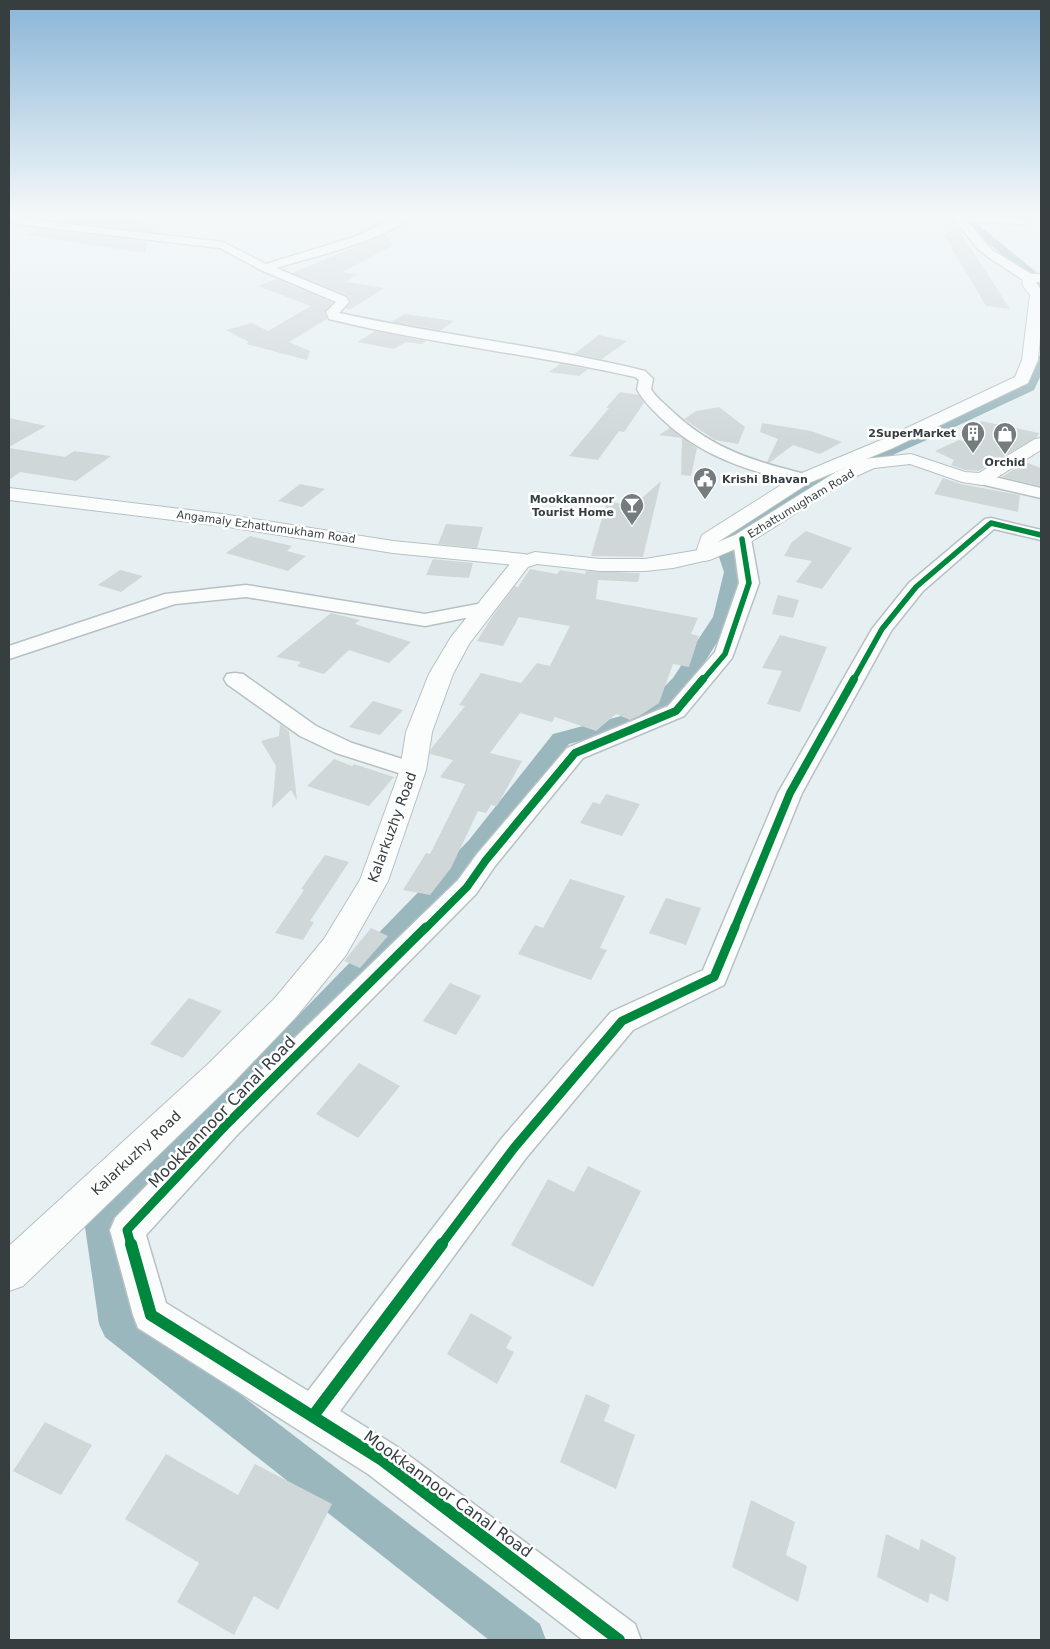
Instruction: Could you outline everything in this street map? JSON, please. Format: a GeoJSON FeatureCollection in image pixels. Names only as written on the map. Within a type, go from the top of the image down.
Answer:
{"type":"FeatureCollection","features":[{"type":"Feature","properties":{"kind":"street"},"geometry":{"type":"LineString","coordinates":[[320,291],[342,300],[343,302],[332,312],[334,316],[380,326],[589,361],[640,374],[646,379],[646,392],[678,427],[710,448],[731,459],[803,479]]}},
{"type":"Feature","properties":{"kind":"street"},"geometry":{"type":"LineString","coordinates":[[724,548],[708,539],[803,479],[887,444],[1022,380],[1030,360],[1037,294],[1034,291]]}},
{"type":"Feature","properties":{"kind":"street"},"geometry":{"type":"LineString","coordinates":[[982,479],[1041,443]]}},
{"type":"Feature","properties":{"kind":"street","name":"Ezhattumugham Road"},"geometry":{"type":"LineString","coordinates":[[724,548],[842,476],[870,463],[911,458],[962,477],[982,479]]}},
{"type":"Feature","properties":{"kind":"street"},"geometry":{"type":"LineString","coordinates":[[982,479],[1041,493]]}},
{"type":"Feature","properties":{"kind":"street","name":"Angamaly Ezhattumukham Road"},"geometry":{"type":"LineString","coordinates":[[9,494],[222,520],[393,547],[524,560]]}},
{"type":"Feature","properties":{"kind":"street"},"geometry":{"type":"LineString","coordinates":[[313,1416],[514,1148],[622,1022],[714,977],[790,793],[882,629],[916,587],[991,523],[1041,535]]}},
{"type":"Feature","properties":{"kind":"street"},"geometry":{"type":"LineString","coordinates":[[524,560],[535,558],[600,565],[645,565],[673,562],[724,548]]}},
{"type":"Feature","properties":{"kind":"street","name":"Mookkannoor Canal Road"},"geometry":{"type":"LineString","coordinates":[[619,1640],[382,1460],[151,1315],[127,1230],[227,1124],[467,887],[486,860],[575,753],[676,711],[725,654],[749,583],[724,548]]}},
{"type":"Feature","properties":{"kind":"street","name":"Kalarkuzhy Road"},"geometry":{"type":"LineString","coordinates":[[9,1272],[219,1074],[286,1007],[335,947],[374,881],[413,770],[419,732],[441,674],[459,642],[483,609],[524,560]]}},
{"type":"Feature","properties":{"kind":"street"},"geometry":{"type":"LineString","coordinates":[[9,653],[172,598],[246,591],[425,620],[483,609]]}},
{"type":"Feature","properties":{"kind":"street"},"geometry":{"type":"LineString","coordinates":[[235,679],[316,735],[351,750],[413,770]]}},
{"type":"Feature","properties":{"kind":"building"},"geometry":{"type":"Polygon","coordinates":[[[271,291],[305,291],[333,303],[324,312],[327,319],[289,342],[310,351],[307,360],[246,344],[249,342],[226,330],[252,323],[268,331],[311,306],[271,291]]]}},
{"type":"Feature","properties":{"kind":"building"},"geometry":{"type":"Polygon","coordinates":[[[337,291],[379,291],[351,309],[345,309],[351,302],[347,295],[337,291]]]}},
{"type":"Feature","properties":{"kind":"building"},"geometry":{"type":"Polygon","coordinates":[[[977,291],[998,291],[1010,309],[986,306],[977,291]]]}},
{"type":"Feature","properties":{"kind":"building"},"geometry":{"type":"Polygon","coordinates":[[[405,314],[454,321],[441,330],[391,322],[405,314]]]}},
{"type":"Feature","properties":{"kind":"building"},"geometry":{"type":"Polygon","coordinates":[[[375,331],[426,341],[422,344],[406,342],[394,349],[358,342],[375,331]]]}},
{"type":"Feature","properties":{"kind":"building"},"geometry":{"type":"Polygon","coordinates":[[[599,335],[627,341],[602,359],[574,354],[599,335]]]}},
{"type":"Feature","properties":{"kind":"building"},"geometry":{"type":"Polygon","coordinates":[[[560,364],[588,369],[579,376],[549,372],[560,364]]]}},
{"type":"Feature","properties":{"kind":"building"},"geometry":{"type":"Polygon","coordinates":[[[620,392],[639,395],[644,403],[624,432],[619,431],[598,460],[569,456],[609,408],[606,408],[620,392]]]}},
{"type":"Feature","properties":{"kind":"building"},"geometry":{"type":"Polygon","coordinates":[[[719,407],[745,427],[738,444],[715,440],[684,419],[696,411],[719,407]]]}},
{"type":"Feature","properties":{"kind":"building"},"geometry":{"type":"Polygon","coordinates":[[[9,418],[46,426],[9,447],[9,418]]]}},
{"type":"Feature","properties":{"kind":"building"},"geometry":{"type":"Polygon","coordinates":[[[981,421],[1039,433],[1037,437],[979,471],[965,470],[951,465],[954,460],[935,451],[959,440],[970,443],[981,421]]]}},
{"type":"Feature","properties":{"kind":"building"},"geometry":{"type":"Polygon","coordinates":[[[762,423],[811,431],[842,442],[820,454],[793,445],[769,463],[767,462],[778,439],[760,432],[762,423]]]}},
{"type":"Feature","properties":{"kind":"building"},"geometry":{"type":"Polygon","coordinates":[[[670,428],[697,448],[691,476],[681,475],[682,438],[659,435],[670,428]]]}},
{"type":"Feature","properties":{"kind":"building"},"geometry":{"type":"Polygon","coordinates":[[[9,448],[65,457],[74,451],[111,456],[76,481],[20,472],[9,480],[9,448]]]}},
{"type":"Feature","properties":{"kind":"building"},"geometry":{"type":"Polygon","coordinates":[[[1025,462],[1041,468],[1041,486],[1002,477],[1025,462]]]}},
{"type":"Feature","properties":{"kind":"building"},"geometry":{"type":"Polygon","coordinates":[[[943,478],[961,484],[1020,495],[1018,512],[934,494],[943,478]]]}},
{"type":"Feature","properties":{"kind":"building","name":"Mookkannoor Tourist Home"},"geometry":{"type":"Polygon","coordinates":[[[661,481],[643,557],[591,556],[607,501],[633,506],[661,481]]]}},
{"type":"Feature","properties":{"kind":"building"},"geometry":{"type":"Polygon","coordinates":[[[300,484],[325,489],[302,507],[278,501],[300,484]]]}},
{"type":"Feature","properties":{"kind":"building"},"geometry":{"type":"Polygon","coordinates":[[[446,524],[483,527],[477,548],[438,544],[446,524]]]}},
{"type":"Feature","properties":{"kind":"building"},"geometry":{"type":"Polygon","coordinates":[[[806,531],[852,548],[822,589],[796,582],[812,561],[784,556],[792,542],[806,531]]]}},
{"type":"Feature","properties":{"kind":"building"},"geometry":{"type":"Polygon","coordinates":[[[250,536],[292,546],[287,551],[306,556],[288,571],[226,553],[250,536]]]}},
{"type":"Feature","properties":{"kind":"building"},"geometry":{"type":"Polygon","coordinates":[[[433,559],[473,563],[469,578],[426,575],[433,559]]]}},
{"type":"Feature","properties":{"kind":"building"},"geometry":{"type":"Polygon","coordinates":[[[530,569],[557,574],[560,570],[585,574],[586,571],[640,573],[638,582],[598,580],[596,599],[698,618],[691,634],[699,636],[689,667],[673,664],[659,703],[630,720],[616,714],[596,731],[555,717],[552,722],[520,713],[490,753],[522,761],[497,806],[491,805],[486,813],[478,811],[451,868],[430,895],[403,890],[426,853],[430,854],[465,784],[440,777],[453,760],[430,754],[431,749],[465,706],[459,705],[481,673],[521,683],[537,663],[550,666],[570,626],[519,617],[503,646],[477,641],[494,614],[515,586],[518,587],[530,569]]]}},
{"type":"Feature","properties":{"kind":"building"},"geometry":{"type":"Polygon","coordinates":[[[120,570],[143,576],[121,592],[98,585],[120,570]]]}},
{"type":"Feature","properties":{"kind":"building"},"geometry":{"type":"Polygon","coordinates":[[[778,595],[799,600],[793,618],[772,614],[778,595]]]}},
{"type":"Feature","properties":{"kind":"building"},"geometry":{"type":"Polygon","coordinates":[[[331,613],[360,620],[355,624],[411,642],[389,663],[349,650],[324,674],[297,666],[301,662],[276,657],[331,613]]]}},
{"type":"Feature","properties":{"kind":"building"},"geometry":{"type":"Polygon","coordinates":[[[780,635],[827,647],[800,712],[767,704],[782,671],[762,668],[780,635]]]}},
{"type":"Feature","properties":{"kind":"building"},"geometry":{"type":"Polygon","coordinates":[[[373,701],[403,710],[380,735],[349,727],[373,701]]]}},
{"type":"Feature","properties":{"kind":"building"},"geometry":{"type":"Polygon","coordinates":[[[280,724],[289,731],[297,800],[291,790],[272,808],[276,766],[261,741],[279,736],[280,724]]]}},
{"type":"Feature","properties":{"kind":"building"},"geometry":{"type":"Polygon","coordinates":[[[334,759],[352,766],[354,764],[394,777],[369,806],[307,786],[334,759]]]}},
{"type":"Feature","properties":{"kind":"building"},"geometry":{"type":"Polygon","coordinates":[[[606,794],[640,804],[622,836],[580,823],[593,802],[600,804],[606,794]]]}},
{"type":"Feature","properties":{"kind":"building"},"geometry":{"type":"Polygon","coordinates":[[[325,855],[349,862],[310,921],[314,922],[303,940],[275,933],[304,890],[301,889],[325,855]]]}},
{"type":"Feature","properties":{"kind":"building"},"geometry":{"type":"Polygon","coordinates":[[[570,879],[625,896],[600,948],[607,950],[591,980],[518,954],[535,925],[543,928],[570,879]]]}},
{"type":"Feature","properties":{"kind":"building"},"geometry":{"type":"Polygon","coordinates":[[[666,898],[701,908],[686,945],[649,933],[666,898]]]}},
{"type":"Feature","properties":{"kind":"building"},"geometry":{"type":"Polygon","coordinates":[[[371,928],[388,936],[360,968],[344,961],[371,928]]]}},
{"type":"Feature","properties":{"kind":"building"},"geometry":{"type":"Polygon","coordinates":[[[450,983],[481,996],[456,1035],[423,1021],[450,983]]]}},
{"type":"Feature","properties":{"kind":"building"},"geometry":{"type":"Polygon","coordinates":[[[189,998],[222,1011],[183,1058],[150,1044],[189,998]]]}},
{"type":"Feature","properties":{"kind":"building"},"geometry":{"type":"Polygon","coordinates":[[[359,1063],[400,1086],[358,1138],[316,1114],[359,1063]]]}},
{"type":"Feature","properties":{"kind":"building"},"geometry":{"type":"Polygon","coordinates":[[[588,1166],[641,1191],[593,1287],[511,1245],[548,1179],[574,1192],[588,1166]]]}},
{"type":"Feature","properties":{"kind":"building"},"geometry":{"type":"Polygon","coordinates":[[[471,1313],[512,1337],[506,1348],[514,1352],[497,1384],[447,1354],[471,1313]]]}},
{"type":"Feature","properties":{"kind":"building"},"geometry":{"type":"Polygon","coordinates":[[[586,1394],[610,1405],[604,1421],[635,1435],[616,1489],[560,1462],[586,1394]]]}},
{"type":"Feature","properties":{"kind":"building"},"geometry":{"type":"Polygon","coordinates":[[[45,1422],[92,1445],[61,1495],[13,1471],[45,1422]]]}},
{"type":"Feature","properties":{"kind":"building"},"geometry":{"type":"Polygon","coordinates":[[[166,1454],[238,1495],[255,1464],[332,1504],[278,1610],[254,1596],[234,1635],[177,1602],[199,1563],[125,1519],[166,1454]]]}},
{"type":"Feature","properties":{"kind":"building"},"geometry":{"type":"Polygon","coordinates":[[[751,1500],[795,1522],[786,1555],[807,1566],[798,1602],[732,1567],[751,1500]]]}},
{"type":"Feature","properties":{"kind":"building"},"geometry":{"type":"Polygon","coordinates":[[[886,1534],[919,1550],[921,1539],[956,1557],[948,1602],[930,1593],[928,1603],[877,1577],[886,1534]]]}},
{"type":"Feature","properties":{"kind":"waterway"},"geometry":{"type":"LineString","coordinates":[[725,548],[722,539],[807,486],[923,436],[1029,387],[1041,359]]}},
{"type":"Feature","properties":{"kind":"waterway"},"geometry":{"type":"LineString","coordinates":[[524,1640],[118,1324],[101,1220],[302,1032],[478,846],[561,739],[648,716],[681,682],[723,617],[733,572],[726,548]]}},
{"type":"Feature","properties":{"kind":"cycle path"},"geometry":{"type":"LineString","coordinates":[[313,1416],[514,1148],[622,1021],[714,977],[790,793],[882,629],[916,587],[991,523],[1041,535]]}},
{"type":"Feature","properties":{"kind":"cycle path"},"geometry":{"type":"LineString","coordinates":[[619,1640],[382,1460],[151,1315],[127,1230],[227,1124],[467,887],[486,860],[575,753],[676,711],[725,654],[749,583],[742,539]]}},
{"type":"Feature","properties":{"kind":"place","name":"2SuperMarket"},"geometry":{"type":"Point","coordinates":[973,454]}},
{"type":"Feature","properties":{"kind":"place","name":"Orchid"},"geometry":{"type":"Point","coordinates":[1005,455]}},
{"type":"Feature","properties":{"kind":"place","name":"Krishi Bhavan"},"geometry":{"type":"Point","coordinates":[705,500]}},
{"type":"Feature","properties":{"kind":"place","name":"Mookkannoor Tourist Home"},"geometry":{"type":"Point","coordinates":[632,526]}}]}
